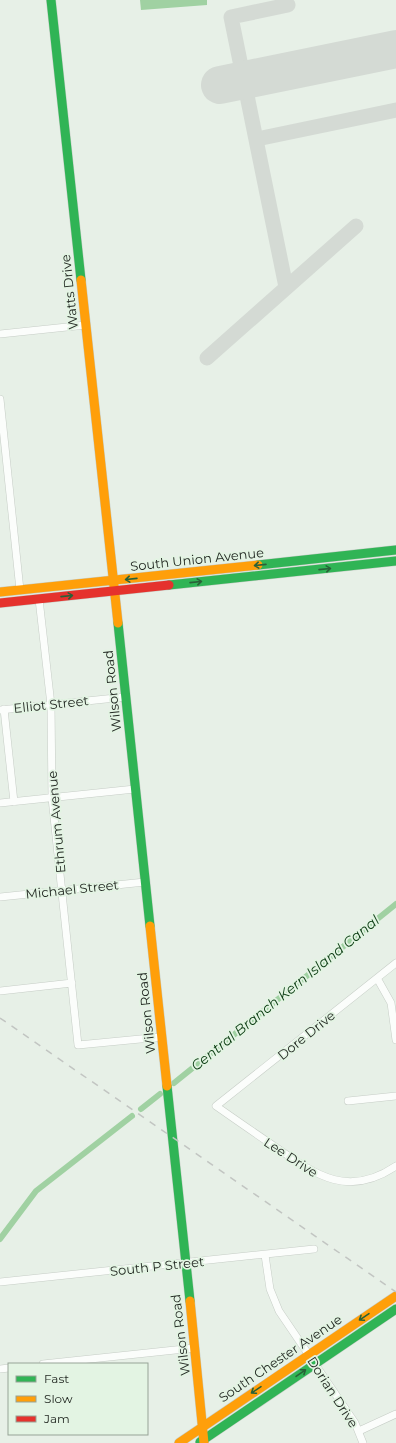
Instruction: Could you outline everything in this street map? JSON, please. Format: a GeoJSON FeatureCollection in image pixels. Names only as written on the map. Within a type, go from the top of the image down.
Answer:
{"type":"FeatureCollection","features":[{"type":"Feature","properties":{"kind":"street","name":"Watts Drive"},"geometry":{"type":"LineString","coordinates":[[51,0],[113,581]]}},
{"type":"Feature","properties":{"kind":"street"},"geometry":{"type":"LineString","coordinates":[[0,334],[86,325]]}},
{"type":"Feature","properties":{"kind":"street"},"geometry":{"type":"LineString","coordinates":[[0,399],[20,590]]}},
{"type":"Feature","properties":{"kind":"street","name":"South Union Avenue"},"geometry":{"type":"LineString","coordinates":[[0,592],[396,550]]}},
{"type":"Feature","properties":{"kind":"street"},"geometry":{"type":"LineString","coordinates":[[287,562],[288,573]]}},
{"type":"Feature","properties":{"kind":"street","name":"South Union Avenue"},"geometry":{"type":"LineString","coordinates":[[0,603],[396,562]]}},
{"type":"Feature","properties":{"kind":"street","name":"Wilson Road"},"geometry":{"type":"LineString","coordinates":[[113,581],[194,1348],[202,1427],[202,1442]]}},
{"type":"Feature","properties":{"kind":"street","name":"Ethrum Avenue"},"geometry":{"type":"LineString","coordinates":[[40,599],[51,704],[52,798],[78,1045],[161,1037]]}},
{"type":"Feature","properties":{"kind":"street","name":"Elliot Street"},"geometry":{"type":"LineString","coordinates":[[2,710],[125,697]]}},
{"type":"Feature","properties":{"kind":"street"},"geometry":{"type":"LineString","coordinates":[[2,710],[14,802]]}},
{"type":"Feature","properties":{"kind":"street"},"geometry":{"type":"LineString","coordinates":[[0,803],[135,789]]}},
{"type":"Feature","properties":{"kind":"street","name":"Michael Street"},"geometry":{"type":"LineString","coordinates":[[0,897],[145,882]]}},
{"type":"Feature","properties":{"kind":"street","name":"Dore Drive"},"geometry":{"type":"LineString","coordinates":[[216,1106],[396,963]]}},
{"type":"Feature","properties":{"kind":"street"},"geometry":{"type":"LineString","coordinates":[[377,978],[391,1003],[396,1040]]}},
{"type":"Feature","properties":{"kind":"street"},"geometry":{"type":"LineString","coordinates":[[0,990],[72,983]]}},
{"type":"Feature","properties":{"kind":"street"},"geometry":{"type":"LineString","coordinates":[[348,1101],[396,1096]]}},
{"type":"Feature","properties":{"kind":"street","name":"Lee Drive"},"geometry":{"type":"LineString","coordinates":[[216,1106],[310,1171],[328,1179],[339,1181],[360,1181],[381,1175],[396,1166]]}},
{"type":"Feature","properties":{"kind":"street","name":"South P Street"},"geometry":{"type":"LineString","coordinates":[[0,1282],[314,1249]]}},
{"type":"Feature","properties":{"kind":"street","name":"Dorian Drive"},"geometry":{"type":"LineString","coordinates":[[266,1255],[268,1279],[274,1301],[285,1320],[359,1430],[363,1443]]}},
{"type":"Feature","properties":{"kind":"street","name":"South Chester Avenue"},"geometry":{"type":"LineString","coordinates":[[179,1443],[396,1296]]}},
{"type":"Feature","properties":{"kind":"street","name":"South Chester Avenue"},"geometry":{"type":"LineString","coordinates":[[202,1442],[315,1363],[396,1309]]}},
{"type":"Feature","properties":{"kind":"street"},"geometry":{"type":"LineString","coordinates":[[52,1363],[194,1348]]}},
{"type":"Feature","properties":{"kind":"street"},"geometry":{"type":"LineString","coordinates":[[359,1430],[396,1414]]}},
{"type":"Feature","properties":{"kind":"shaded area"},"geometry":{"type":"Polygon","coordinates":[[[140,0],[207,0],[207,5],[141,10],[140,0]]]}},
{"type":"Feature","properties":{"kind":"waterway","name":"Central Branch Kern Island Canal"},"geometry":{"type":"LineString","coordinates":[[174,1083],[396,904]]}},
{"type":"Feature","properties":{"kind":"waterway","name":"Central Branch Kern Island Canal"},"geometry":{"type":"LineString","coordinates":[[141,1109],[160,1094]]}},
{"type":"Feature","properties":{"kind":"waterway","name":"Central Branch Kern Island Canal"},"geometry":{"type":"LineString","coordinates":[[0,1239],[36,1191],[132,1116]]}},
{"type":"Feature","properties":{"kind":"taxiway"},"geometry":{"type":"LineString","coordinates":[[286,287],[231,17],[288,5]]}},
{"type":"Feature","properties":{"kind":"taxiway"},"geometry":{"type":"LineString","coordinates":[[257,139],[396,110]]}},
{"type":"Feature","properties":{"kind":"taxiway"},"geometry":{"type":"LineString","coordinates":[[207,358],[356,226]]}},
{"type":"Feature","properties":{"kind":"runway"},"geometry":{"type":"LineString","coordinates":[[220,85],[396,49]]}},
{"type":"Feature","properties":{"kind":"railway"},"geometry":{"type":"LineString","coordinates":[[0,1018],[396,1292]]}},
{"type":"Feature","properties":{"kind":"traffic: fast"},"geometry":{"type":"LineString","coordinates":[[51,0],[81,280]]}},
{"type":"Feature","properties":{"kind":"traffic: fast"},"geometry":{"type":"LineString","coordinates":[[258,565],[396,550]]}},
{"type":"Feature","properties":{"kind":"traffic: fast"},"geometry":{"type":"LineString","coordinates":[[169,585],[396,561]]}},
{"type":"Feature","properties":{"kind":"traffic: fast"},"geometry":{"type":"LineString","coordinates":[[118,623],[150,926]]}},
{"type":"Feature","properties":{"kind":"traffic: fast"},"geometry":{"type":"LineString","coordinates":[[167,1086],[190,1301]]}},
{"type":"Feature","properties":{"kind":"traffic: fast"},"geometry":{"type":"LineString","coordinates":[[200,1442],[396,1309]]}},
{"type":"Feature","properties":{"kind":"traffic: slow"},"geometry":{"type":"LineString","coordinates":[[81,280],[118,623]]}},
{"type":"Feature","properties":{"kind":"traffic: slow"},"geometry":{"type":"LineString","coordinates":[[0,592],[258,565]]}},
{"type":"Feature","properties":{"kind":"traffic: slow"},"geometry":{"type":"LineString","coordinates":[[150,926],[167,1086]]}},
{"type":"Feature","properties":{"kind":"traffic: slow"},"geometry":{"type":"LineString","coordinates":[[179,1443],[396,1296]]}},
{"type":"Feature","properties":{"kind":"traffic: slow"},"geometry":{"type":"LineString","coordinates":[[190,1301],[204,1443]]}},
{"type":"Feature","properties":{"kind":"traffic: jam"},"geometry":{"type":"LineString","coordinates":[[0,603],[169,585]]}}]}
